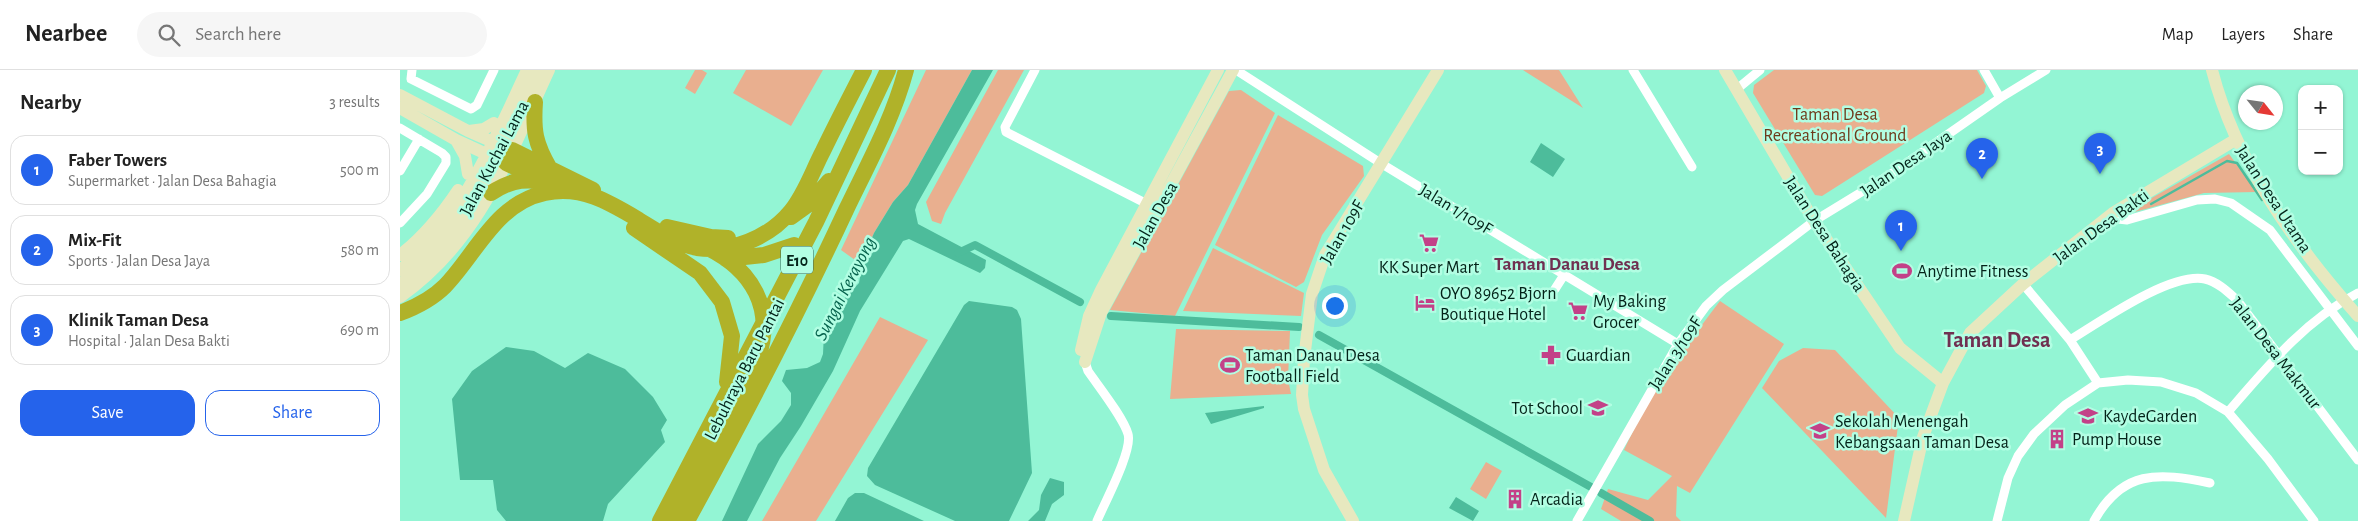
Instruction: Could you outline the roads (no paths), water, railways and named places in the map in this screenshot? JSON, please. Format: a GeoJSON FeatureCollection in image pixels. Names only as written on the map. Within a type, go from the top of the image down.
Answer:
{"type":"FeatureCollection","features":[{"type":"Feature","properties":{"kind":"highway"},"geometry":{"type":"LineString","coordinates":[[400,314],[427,300],[443,288],[506,213],[519,203],[544,193],[564,190],[593,194],[661,234],[698,248],[720,248],[757,238],[779,224],[796,204],[864,70]]}},
{"type":"Feature","properties":{"kind":"highway","name":"Lebuhraya Baru Pantai"},"geometry":{"type":"LineString","coordinates":[[669,505],[816,222],[888,70]]}},
{"type":"Feature","properties":{"kind":"highway"},"geometry":{"type":"LineString","coordinates":[[830,214],[848,182],[895,84],[906,70]]}},
{"type":"Feature","properties":{"kind":"highway","name":"Lebuhraya Baru Pantai"},"geometry":{"type":"LineString","coordinates":[[687,521],[830,244],[902,88],[906,70]]}},
{"type":"Feature","properties":{"kind":"highway"},"geometry":{"type":"LineString","coordinates":[[533,105],[535,141],[549,176],[580,197],[645,235],[654,244],[700,273],[722,302],[730,325],[732,347],[724,397]]}},
{"type":"Feature","properties":{"kind":"highway"},"geometry":{"type":"LineString","coordinates":[[667,227],[711,237],[730,238],[781,224],[809,204],[821,191],[865,120]]}},
{"type":"Feature","properties":{"kind":"highway"},"geometry":{"type":"LineString","coordinates":[[509,156],[549,176],[667,227],[725,256],[751,281],[759,298],[763,326],[759,356],[673,521]]}},
{"type":"Feature","properties":{"kind":"highway"},"geometry":{"type":"LineString","coordinates":[[488,200],[504,185],[521,179],[549,176]]}},
{"type":"Feature","properties":{"kind":"highway"},"geometry":{"type":"LineString","coordinates":[[645,235],[659,238],[694,254],[720,259],[748,259],[794,245]]}},
{"type":"Feature","properties":{"kind":"highway"},"geometry":{"type":"LineString","coordinates":[[654,521],[669,505]]}},
{"type":"Feature","properties":{"kind":"highway","name":"E10"},"geometry":{"type":"LineString","coordinates":[[660,521],[669,505]]}},
{"type":"Feature","properties":{"kind":"main road"},"geometry":{"type":"LineString","coordinates":[[400,255],[443,212],[458,191],[480,151],[519,70]]}},
{"type":"Feature","properties":{"kind":"main road","name":"Jalan Kuchai Lama"},"geometry":{"type":"LineString","coordinates":[[400,270],[440,231],[465,196],[527,70]]}},
{"type":"Feature","properties":{"kind":"main road","name":"Jalan Kuchai Lama"},"geometry":{"type":"LineString","coordinates":[[400,284],[430,258],[458,226],[473,204],[540,70]]}},
{"type":"Feature","properties":{"kind":"main road","name":"Jalan Kuchai Lama"},"geometry":{"type":"LineString","coordinates":[[400,297],[425,278],[460,242],[488,200],[549,70]]}},
{"type":"Feature","properties":{"kind":"main road","name":"Jalan Desa"},"geometry":{"type":"LineString","coordinates":[[1153,207],[1218,70]]}},
{"type":"Feature","properties":{"kind":"main road","name":"Jalan Desa"},"geometry":{"type":"LineString","coordinates":[[1085,362],[1080,349],[1089,316],[1234,70]]}},
{"type":"Feature","properties":{"kind":"main road","name":"Jalan 109F"},"geometry":{"type":"LineString","coordinates":[[1353,521],[1324,470],[1311,434],[1302,395],[1304,359],[1312,294],[1325,255],[1438,70]]}},
{"type":"Feature","properties":{"kind":"main road","name":"Jalan Desa Bahagia"},"geometry":{"type":"LineString","coordinates":[[1725,70],[1814,221],[1900,348],[1943,383]]}},
{"type":"Feature","properties":{"kind":"main road","name":"Jalan Desa Utama"},"geometry":{"type":"LineString","coordinates":[[2212,70],[2235,140],[2266,195],[2358,316]]}},
{"type":"Feature","properties":{"kind":"main road"},"geometry":{"type":"LineString","coordinates":[[400,95],[486,139],[509,156]]}},
{"type":"Feature","properties":{"kind":"main road"},"geometry":{"type":"LineString","coordinates":[[506,97],[508,103],[517,112],[525,112],[533,105]]}},
{"type":"Feature","properties":{"kind":"main road"},"geometry":{"type":"LineString","coordinates":[[400,108],[456,140],[480,151],[509,156]]}},
{"type":"Feature","properties":{"kind":"main road"},"geometry":{"type":"LineString","coordinates":[[468,131],[484,129],[494,122]]}},
{"type":"Feature","properties":{"kind":"main road"},"geometry":{"type":"LineString","coordinates":[[456,140],[465,156],[468,174]]}},
{"type":"Feature","properties":{"kind":"main road","name":"Jalan Desa Bakti"},"geometry":{"type":"LineString","coordinates":[[1904,521],[1924,437],[1943,383],[1970,333],[2023,284],[2113,213],[2235,140]]}},
{"type":"Feature","properties":{"kind":"main road"},"geometry":{"type":"LineString","coordinates":[[458,191],[464,188],[471,189],[488,200]]}},
{"type":"Feature","properties":{"kind":"street"},"geometry":{"type":"LineString","coordinates":[[411,72],[411,79],[472,109],[476,105],[494,70]]}},
{"type":"Feature","properties":{"kind":"street"},"geometry":{"type":"LineString","coordinates":[[1035,70],[1005,128],[1006,132],[1153,207]]}},
{"type":"Feature","properties":{"kind":"street","name":"Jalan 1/109F"},"geometry":{"type":"LineString","coordinates":[[1234,70],[1382,164],[1678,344]]}},
{"type":"Feature","properties":{"kind":"street"},"geometry":{"type":"LineString","coordinates":[[1737,89],[1760,70]]}},
{"type":"Feature","properties":{"kind":"street"},"geometry":{"type":"LineString","coordinates":[[1984,70],[2000,98]]}},
{"type":"Feature","properties":{"kind":"street","name":"Jalan Desa Jaya"},"geometry":{"type":"LineString","coordinates":[[1814,221],[1892,174],[2000,98],[2046,70]]}},
{"type":"Feature","properties":{"kind":"street"},"geometry":{"type":"LineString","coordinates":[[1637,72],[1692,167]]}},
{"type":"Feature","properties":{"kind":"street"},"geometry":{"type":"LineString","coordinates":[[400,128],[442,152],[446,157],[446,162],[427,194],[400,223]]}},
{"type":"Feature","properties":{"kind":"street"},"geometry":{"type":"LineString","coordinates":[[400,171],[419,139]]}},
{"type":"Feature","properties":{"kind":"street"},"geometry":{"type":"LineString","coordinates":[[2113,213],[2118,218],[2127,220],[2197,200],[2215,199],[2231,203],[2270,230],[2358,346]]}},
{"type":"Feature","properties":{"kind":"street","name":"Jalan 3/109F"},"geometry":{"type":"LineString","coordinates":[[1577,521],[1678,344],[1706,306],[1730,283],[1814,221]]}},
{"type":"Feature","properties":{"kind":"street"},"geometry":{"type":"LineString","coordinates":[[1555,289],[1564,275]]}},
{"type":"Feature","properties":{"kind":"street","name":"Jalan Desa Makmur"},"geometry":{"type":"LineString","coordinates":[[2070,340],[2161,288],[2195,278],[2206,279],[2225,289],[2237,300],[2358,460]]}},
{"type":"Feature","properties":{"kind":"street"},"geometry":{"type":"LineString","coordinates":[[2023,284],[2070,340],[2098,383]]}},
{"type":"Feature","properties":{"kind":"street"},"geometry":{"type":"LineString","coordinates":[[2228,412],[2277,354],[2330,310],[2358,293]]}},
{"type":"Feature","properties":{"kind":"street","name":"Jalan Desa"},"geometry":{"type":"LineString","coordinates":[[1085,362],[1088,371],[1126,428],[1129,439],[1118,473],[1096,521]]}},
{"type":"Feature","properties":{"kind":"street"},"geometry":{"type":"LineString","coordinates":[[1997,521],[2008,478],[2018,456],[2034,434],[2065,405],[2098,383],[2128,380],[2161,382],[2196,393],[2228,412],[2268,459],[2314,521]]}},
{"type":"Feature","properties":{"kind":"street"},"geometry":{"type":"LineString","coordinates":[[2094,521],[2101,508],[2119,488],[2144,478],[2180,477],[2210,483]]}},
{"type":"Feature","properties":{"kind":"waterway"},"geometry":{"type":"LineString","coordinates":[[2151,204],[2227,161],[2237,163],[2262,200]]}},
{"type":"Feature","properties":{"kind":"waterway"},"geometry":{"type":"LineString","coordinates":[[958,253],[975,245],[1080,302]]}},
{"type":"Feature","properties":{"kind":"waterway"},"geometry":{"type":"LineString","coordinates":[[1111,316],[1299,327]]}},
{"type":"Feature","properties":{"kind":"waterway"},"geometry":{"type":"LineString","coordinates":[[1319,335],[1591,487]]}},
{"type":"Feature","properties":{"kind":"waterway"},"geometry":{"type":"LineString","coordinates":[[1601,493],[1650,521]]}},
{"type":"Feature","properties":{"kind":"place","name":"Klinik Taman Desa"},"geometry":{"type":"Point","coordinates":[2100,174]}},
{"type":"Feature","properties":{"kind":"place","name":"Mix-Fit"},"geometry":{"type":"Point","coordinates":[1982,179]}},
{"type":"Feature","properties":{"kind":"place","name":"KK Super Mart"},"geometry":{"type":"Point","coordinates":[1429,243]}},
{"type":"Feature","properties":{"kind":"place","name":"Faber Towers"},"geometry":{"type":"Point","coordinates":[1901,251]}},
{"type":"Feature","properties":{"kind":"place","name":"Anytime Fitness"},"geometry":{"type":"Point","coordinates":[1902,271]}},
{"type":"Feature","properties":{"kind":"place","name":"OYO 89652 Bjorn Boutique Hotel"},"geometry":{"type":"Point","coordinates":[1425,303]}},
{"type":"Feature","properties":{"kind":"place","name":"My Baking Grocer"},"geometry":{"type":"Point","coordinates":[1578,311]}},
{"type":"Feature","properties":{"kind":"place","name":"Guardian"},"geometry":{"type":"Point","coordinates":[1551,355]}},
{"type":"Feature","properties":{"kind":"place","name":"Taman Danau Desa Football Field"},"geometry":{"type":"Point","coordinates":[1230,365]}},
{"type":"Feature","properties":{"kind":"place","name":"Tot School"},"geometry":{"type":"Point","coordinates":[1598,408]}},
{"type":"Feature","properties":{"kind":"place","name":"KaydeGarden"},"geometry":{"type":"Point","coordinates":[2088,416]}},
{"type":"Feature","properties":{"kind":"place","name":"Sekolah Menengah Kebangsaan Taman Desa"},"geometry":{"type":"Point","coordinates":[1820,431]}},
{"type":"Feature","properties":{"kind":"place","name":"Pump House"},"geometry":{"type":"Point","coordinates":[2057,439]}},
{"type":"Feature","properties":{"kind":"place","name":"Arcadia"},"geometry":{"type":"Point","coordinates":[1515,499]}},
{"type":"Feature","properties":{"kind":"district","name":"Taman Danau Desa"},"geometry":{"type":"Point","coordinates":[1567,263]}},
{"type":"Feature","properties":{"kind":"district","name":"Taman Desa"},"geometry":{"type":"Point","coordinates":[1997,339]}},
{"type":"Feature","properties":{"kind":"park label","name":"Taman Desa Recreational Ground"},"geometry":{"type":"Point","coordinates":[1835,124]}},
{"type":"Feature","properties":{"kind":"water label","name":"Sungai Kerayong"},"geometry":{"type":"Point","coordinates":[844,288]}}]}
